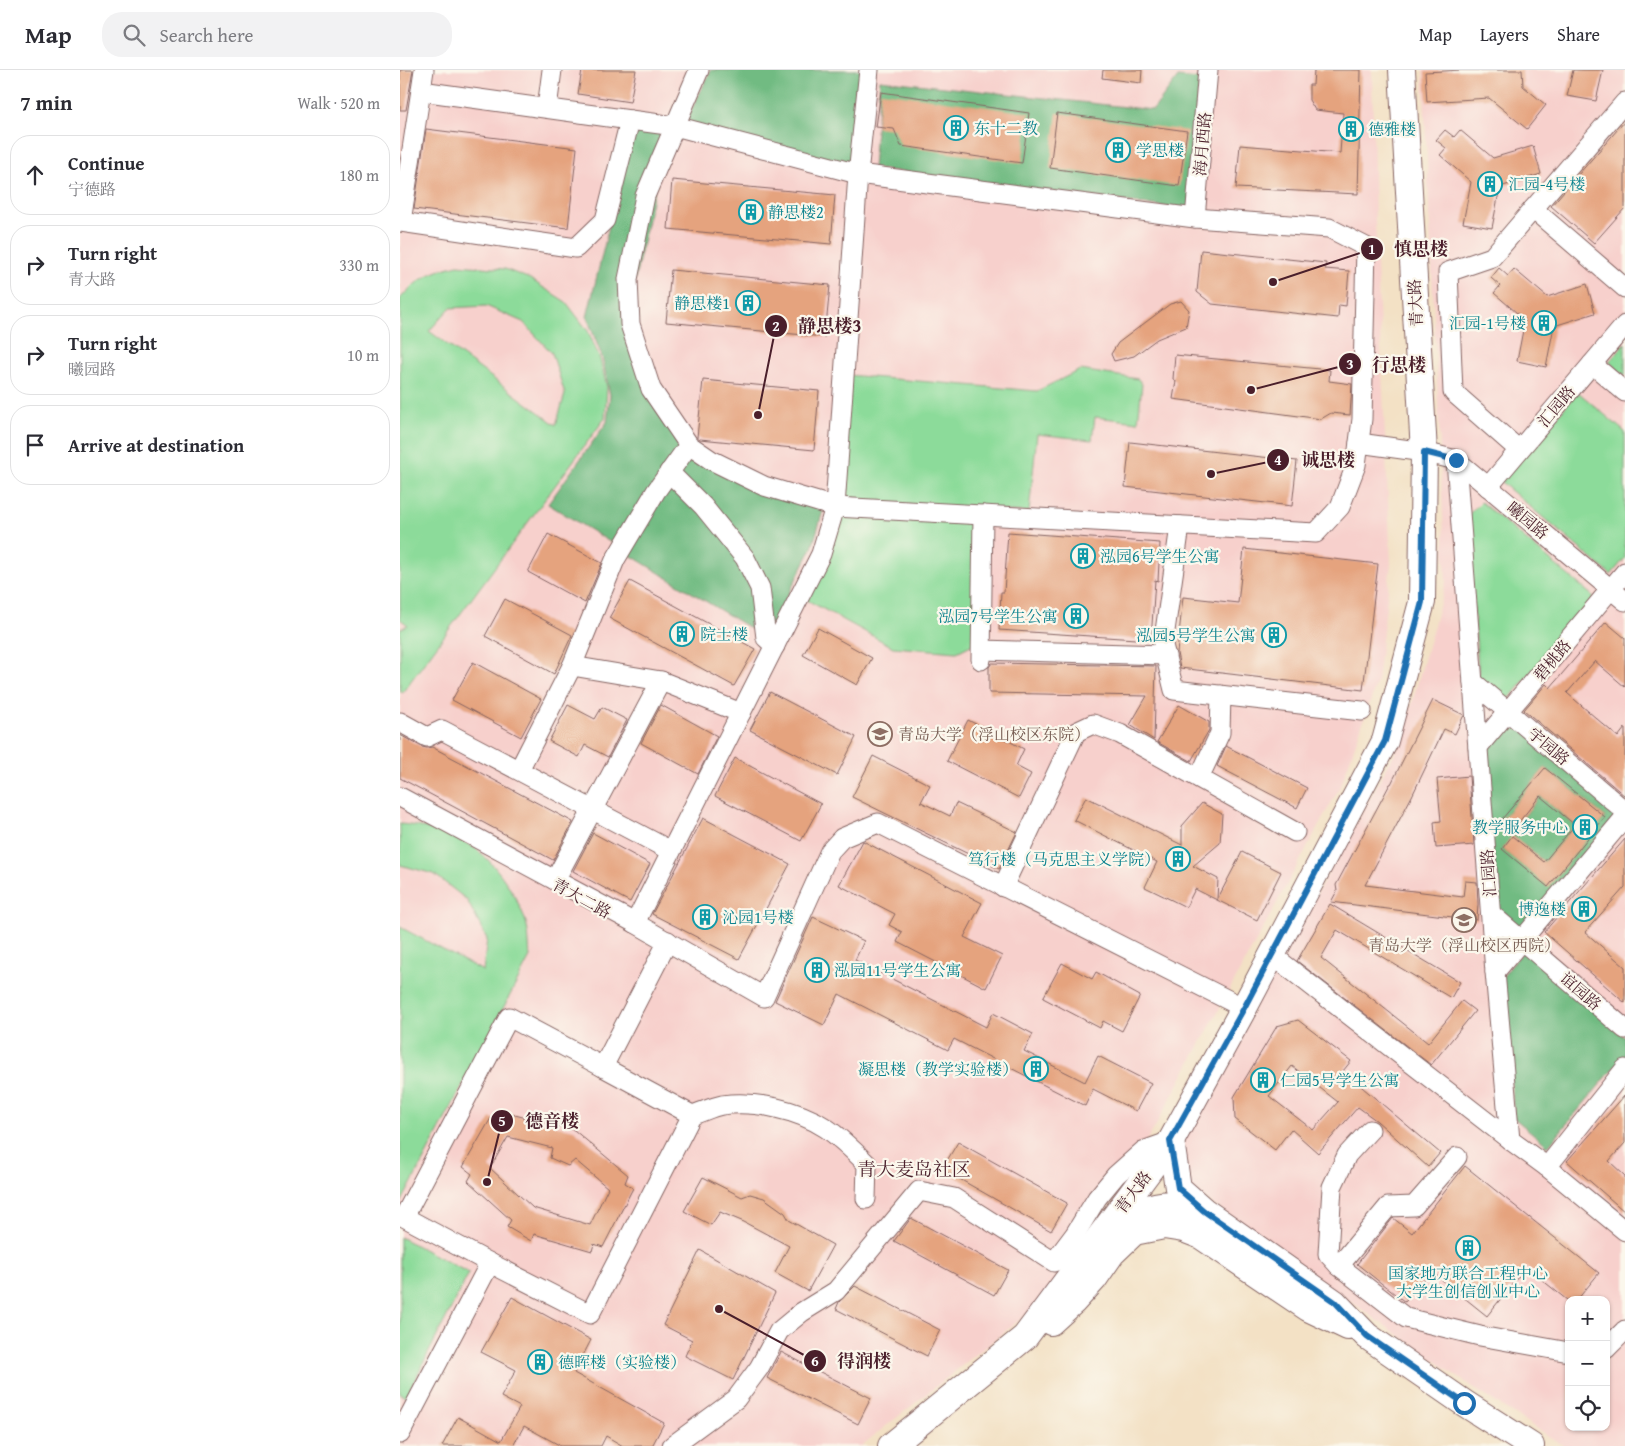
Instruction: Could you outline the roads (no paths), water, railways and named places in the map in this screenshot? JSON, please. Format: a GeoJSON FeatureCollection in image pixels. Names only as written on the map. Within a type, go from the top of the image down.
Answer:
{"type":"FeatureCollection","features":[{"type":"Feature","properties":{"kind":"street"},"geometry":{"type":"LineString","coordinates":[[424,70],[401,222],[576,248],[605,220],[630,120]]}},
{"type":"Feature","properties":{"kind":"street"},"geometry":{"type":"LineString","coordinates":[[547,108],[552,70]]}},
{"type":"Feature","properties":{"kind":"street"},"geometry":{"type":"LineString","coordinates":[[421,91],[675,126],[858,174],[1195,218],[1329,228],[1366,248],[1362,419],[1356,465],[1340,507],[1316,533],[835,507],[764,486],[711,460],[689,445],[651,389],[630,324],[628,279],[646,196],[675,126],[699,70]]}},
{"type":"Feature","properties":{"kind":"street"},"geometry":{"type":"LineString","coordinates":[[635,923],[821,554],[835,507],[858,174],[869,70]]}},
{"type":"Feature","properties":{"kind":"street","name":"海月西路"},"geometry":{"type":"LineString","coordinates":[[1195,218],[1208,70]]}},
{"type":"Feature","properties":{"kind":"street","name":"青大路"},"geometry":{"type":"LineString","coordinates":[[891,1446],[1025,1337],[1170,1141],[1272,956],[1385,741],[1422,602],[1424,452],[1402,70]]}},
{"type":"Feature","properties":{"kind":"street"},"geometry":{"type":"LineString","coordinates":[[1519,450],[1453,392],[1448,272],[1492,258],[1625,102]]}},
{"type":"Feature","properties":{"kind":"street"},"geometry":{"type":"LineString","coordinates":[[1533,209],[1625,288]]}},
{"type":"Feature","properties":{"kind":"street","name":"汇园路"},"geometry":{"type":"LineString","coordinates":[[1488,487],[1625,325]]}},
{"type":"Feature","properties":{"kind":"street"},"geometry":{"type":"LineString","coordinates":[[1592,364],[1625,392]]}},
{"type":"Feature","properties":{"kind":"street","name":"曦园路"},"geometry":{"type":"LineString","coordinates":[[1358,443],[1424,452],[1456,460],[1618,595]]}},
{"type":"Feature","properties":{"kind":"street"},"geometry":{"type":"LineString","coordinates":[[519,770],[572,666],[615,560],[656,491],[689,445]]}},
{"type":"Feature","properties":{"kind":"street","name":"汇园路"},"geometry":{"type":"LineString","coordinates":[[1456,460],[1495,972],[1510,1140]]}},
{"type":"Feature","properties":{"kind":"street"},"geometry":{"type":"LineString","coordinates":[[669,472],[703,506],[745,558],[760,588],[766,638],[774,646]]}},
{"type":"Feature","properties":{"kind":"street"},"geometry":{"type":"LineString","coordinates":[[982,515],[982,655],[1166,655]]}},
{"type":"Feature","properties":{"kind":"street"},"geometry":{"type":"LineString","coordinates":[[1180,526],[1163,645],[1174,690],[1362,710]]}},
{"type":"Feature","properties":{"kind":"street","name":"碧桃路"},"geometry":{"type":"LineString","coordinates":[[1478,747],[1508,712],[1618,595],[1625,572]]}},
{"type":"Feature","properties":{"kind":"street"},"geometry":{"type":"LineString","coordinates":[[572,666],[661,682],[741,713]]}},
{"type":"Feature","properties":{"kind":"street"},"geometry":{"type":"LineString","coordinates":[[555,880],[661,682]]}},
{"type":"Feature","properties":{"kind":"street","name":"宇园路"},"geometry":{"type":"LineString","coordinates":[[1473,682],[1625,810]]}},
{"type":"Feature","properties":{"kind":"street"},"geometry":{"type":"LineString","coordinates":[[1199,778],[1220,733],[1221,695]]}},
{"type":"Feature","properties":{"kind":"street"},"geometry":{"type":"LineString","coordinates":[[400,722],[427,737],[442,730],[671,851]]}},
{"type":"Feature","properties":{"kind":"street"},"geometry":{"type":"LineString","coordinates":[[1003,886],[1076,732],[1093,724],[1120,734],[1295,832]]}},
{"type":"Feature","properties":{"kind":"street"},"geometry":{"type":"LineString","coordinates":[[400,798],[635,923],[764,997],[830,851],[842,838],[878,823],[1244,1008]]}},
{"type":"Feature","properties":{"kind":"street","name":"青大二路"},"geometry":{"type":"LineString","coordinates":[[400,798],[667,943]]}},
{"type":"Feature","properties":{"kind":"street"},"geometry":{"type":"LineString","coordinates":[[1495,972],[1625,817]]}},
{"type":"Feature","properties":{"kind":"street","name":"谊园路"},"geometry":{"type":"LineString","coordinates":[[1491,914],[1625,1029]]}},
{"type":"Feature","properties":{"kind":"street"},"geometry":{"type":"LineString","coordinates":[[603,1067],[667,943]]}},
{"type":"Feature","properties":{"kind":"street"},"geometry":{"type":"LineString","coordinates":[[1272,956],[1547,1167],[1625,1231]]}},
{"type":"Feature","properties":{"kind":"street"},"geometry":{"type":"LineString","coordinates":[[692,1115],[509,1017],[404,1217],[590,1314],[692,1115],[722,1105],[755,1104],[793,1112],[825,1127],[842,1139],[867,1164],[866,1199]]}},
{"type":"Feature","properties":{"kind":"street"},"geometry":{"type":"LineString","coordinates":[[1547,1167],[1625,1069]]}},
{"type":"Feature","properties":{"kind":"street"},"geometry":{"type":"LineString","coordinates":[[1370,1130],[1347,1155],[1332,1187],[1328,1254],[1339,1266],[1406,1318],[1480,1336],[1565,1351]]}},
{"type":"Feature","properties":{"kind":"street"},"geometry":{"type":"LineString","coordinates":[[672,1446],[736,1399],[758,1368],[780,1331],[802,1312],[836,1291],[919,1191],[954,1198],[1054,1262],[1075,1234],[1097,1198],[1116,1175],[1142,1151],[1170,1141],[1178,1188],[1204,1211],[1335,1302],[1367,1336]]}},
{"type":"Feature","properties":{"kind":"street"},"geometry":{"type":"LineString","coordinates":[[1339,1266],[1388,1207],[1414,1206],[1457,1157]]}},
{"type":"Feature","properties":{"kind":"street"},"geometry":{"type":"LineString","coordinates":[[1098,1238],[1122,1221],[1148,1207],[1164,1204],[1184,1206],[1217,1220]]}},
{"type":"Feature","properties":{"kind":"street"},"geometry":{"type":"LineString","coordinates":[[1025,1337],[1045,1326],[1073,1302],[1094,1279],[1112,1253],[1134,1232],[1164,1226],[1183,1229],[1201,1236],[1308,1308],[1367,1336],[1464,1403],[1531,1446]]}},
{"type":"Feature","properties":{"kind":"street"},"geometry":{"type":"LineString","coordinates":[[400,1433],[490,1263]]}},
{"type":"Feature","properties":{"kind":"street"},"geometry":{"type":"LineString","coordinates":[[1610,1345],[1625,1330]]}},
{"type":"Feature","properties":{"kind":"place","name":"东十二教"},"geometry":{"type":"Point","coordinates":[956,128]}},
{"type":"Feature","properties":{"kind":"place","name":"德雅楼"},"geometry":{"type":"Point","coordinates":[1351,129]}},
{"type":"Feature","properties":{"kind":"place","name":"学思楼"},"geometry":{"type":"Point","coordinates":[1118,150]}},
{"type":"Feature","properties":{"kind":"place","name":"汇园-4号楼"},"geometry":{"type":"Point","coordinates":[1490,184]}},
{"type":"Feature","properties":{"kind":"place","name":"静思楼2"},"geometry":{"type":"Point","coordinates":[751,212]}},
{"type":"Feature","properties":{"kind":"place","name":"慎思楼"},"geometry":{"type":"Point","coordinates":[1273,282]}},
{"type":"Feature","properties":{"kind":"place","name":"静思楼1"},"geometry":{"type":"Point","coordinates":[748,303]}},
{"type":"Feature","properties":{"kind":"place","name":"汇园-1号楼"},"geometry":{"type":"Point","coordinates":[1544,323]}},
{"type":"Feature","properties":{"kind":"place","name":"行思楼"},"geometry":{"type":"Point","coordinates":[1251,390]}},
{"type":"Feature","properties":{"kind":"place","name":"静思楼3"},"geometry":{"type":"Point","coordinates":[758,415]}},
{"type":"Feature","properties":{"kind":"place","name":"诚思楼"},"geometry":{"type":"Point","coordinates":[1211,474]}},
{"type":"Feature","properties":{"kind":"place","name":"泓园6号学生公寓"},"geometry":{"type":"Point","coordinates":[1083,556]}},
{"type":"Feature","properties":{"kind":"place","name":"泓园7号学生公寓"},"geometry":{"type":"Point","coordinates":[1076,616]}},
{"type":"Feature","properties":{"kind":"place","name":"院士楼"},"geometry":{"type":"Point","coordinates":[682,634]}},
{"type":"Feature","properties":{"kind":"place","name":"泓园5号学生公寓"},"geometry":{"type":"Point","coordinates":[1274,635]}},
{"type":"Feature","properties":{"kind":"place","name":"青岛大学（浮山校区东院）"},"geometry":{"type":"Point","coordinates":[880,734]}},
{"type":"Feature","properties":{"kind":"place","name":"教学服务中心"},"geometry":{"type":"Point","coordinates":[1585,827]}},
{"type":"Feature","properties":{"kind":"place","name":"笃行楼（马克思主义学院）"},"geometry":{"type":"Point","coordinates":[1178,859]}},
{"type":"Feature","properties":{"kind":"place","name":"博逸楼"},"geometry":{"type":"Point","coordinates":[1584,909]}},
{"type":"Feature","properties":{"kind":"place","name":"沁园1号楼"},"geometry":{"type":"Point","coordinates":[705,917]}},
{"type":"Feature","properties":{"kind":"place","name":"青岛大学（浮山校区西院）"},"geometry":{"type":"Point","coordinates":[1464,920]}},
{"type":"Feature","properties":{"kind":"place","name":"泓园11号学生公寓"},"geometry":{"type":"Point","coordinates":[817,970]}},
{"type":"Feature","properties":{"kind":"place","name":"凝思楼（教学实验楼）"},"geometry":{"type":"Point","coordinates":[1036,1069]}},
{"type":"Feature","properties":{"kind":"place","name":"仁园5号学生公寓"},"geometry":{"type":"Point","coordinates":[1263,1080]}},
{"type":"Feature","properties":{"kind":"place","name":"德音楼"},"geometry":{"type":"Point","coordinates":[487,1182]}},
{"type":"Feature","properties":{"kind":"place","name":"国家地方联合工程中心 大学生创信创业中心"},"geometry":{"type":"Point","coordinates":[1468,1248]}},
{"type":"Feature","properties":{"kind":"place","name":"得润楼"},"geometry":{"type":"Point","coordinates":[719,1309]}},
{"type":"Feature","properties":{"kind":"place","name":"德晖楼（实验楼）"},"geometry":{"type":"Point","coordinates":[540,1362]}},
{"type":"Feature","properties":{"kind":"district","name":"青大麦岛社区"},"geometry":{"type":"Point","coordinates":[914,1169]}}]}
